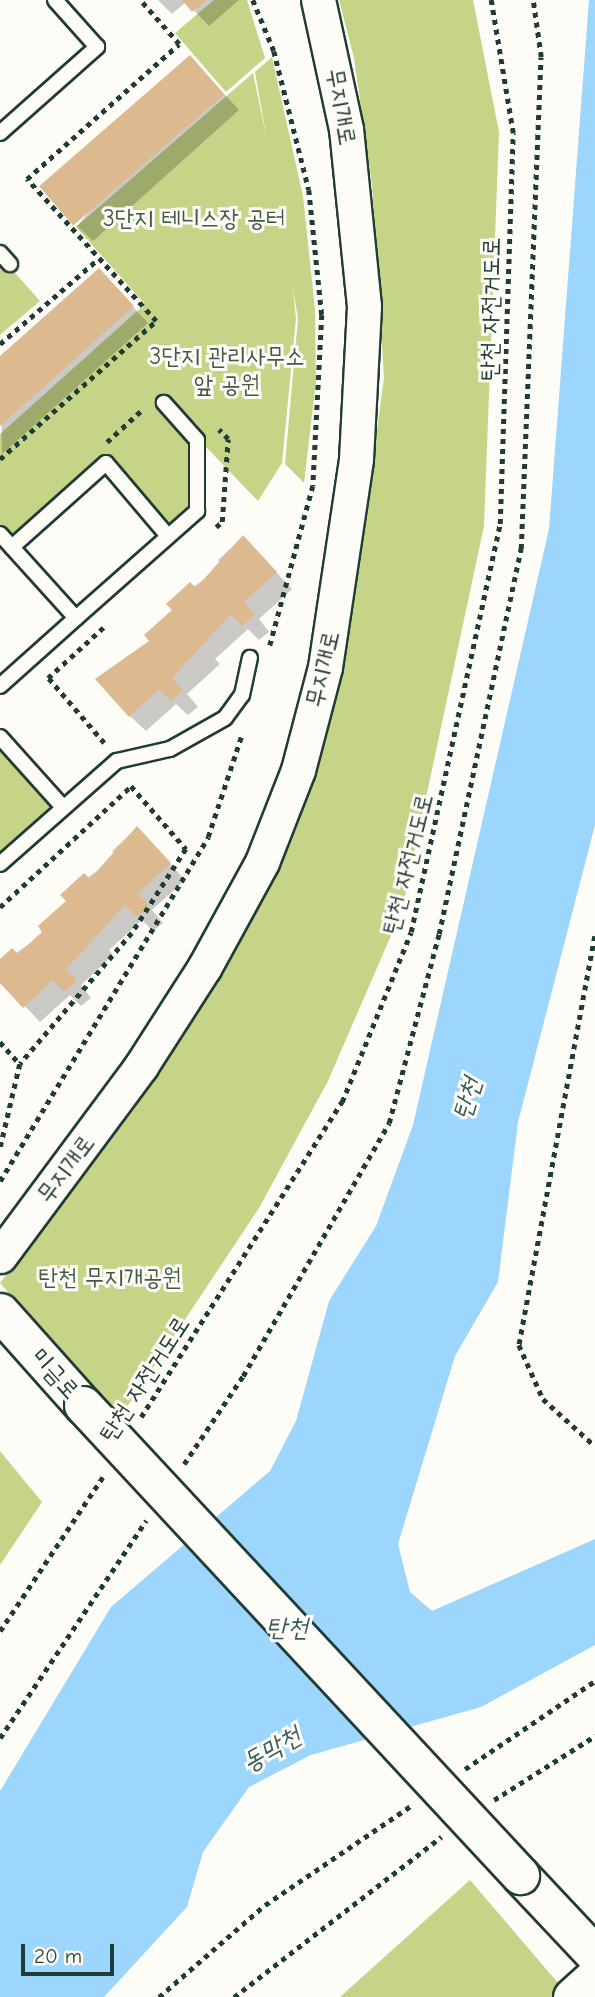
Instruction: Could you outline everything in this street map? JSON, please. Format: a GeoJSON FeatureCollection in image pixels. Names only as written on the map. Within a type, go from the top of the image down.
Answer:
{"type":"FeatureCollection","features":[{"type":"Feature","properties":{"kind":"main road","name":"미금로"},"geometry":{"type":"LineString","coordinates":[[0,1312],[83,1405],[595,1955]]}},
{"type":"Feature","properties":{"kind":"main road"},"geometry":{"type":"LineString","coordinates":[[572,1997],[595,1976]]}},
{"type":"Feature","properties":{"kind":"street","name":"무지개로"},"geometry":{"type":"LineString","coordinates":[[0,1256],[133,1078],[204,968],[262,862],[298,770],[325,667],[356,459],[364,306],[346,129],[318,0]]}},
{"type":"Feature","properties":{"kind":"lane"},"geometry":{"type":"LineString","coordinates":[[0,133],[97,47],[55,0]]}},
{"type":"Feature","properties":{"kind":"lane"},"geometry":{"type":"LineString","coordinates":[[0,686],[197,511],[197,440],[164,403]]}},
{"type":"Feature","properties":{"kind":"lane"},"geometry":{"type":"LineString","coordinates":[[12,547],[106,463],[168,536]]}},
{"type":"Feature","properties":{"kind":"lane"},"geometry":{"type":"LineString","coordinates":[[0,534],[76,618]]}},
{"type":"Feature","properties":{"kind":"lane"},"geometry":{"type":"LineString","coordinates":[[0,864],[62,806],[117,761],[170,749],[225,718],[242,695],[250,658]]}},
{"type":"Feature","properties":{"kind":"lane"},"geometry":{"type":"LineString","coordinates":[[0,737],[62,806]]}},
{"type":"Feature","properties":{"kind":"path"},"geometry":{"type":"LineString","coordinates":[[0,458],[156,321],[27,179],[178,44],[140,0]]}},
{"type":"Feature","properties":{"kind":"path"},"geometry":{"type":"LineString","coordinates":[[253,0],[274,51],[309,190],[322,315],[313,486],[267,656]]}},
{"type":"Feature","properties":{"kind":"path","name":"탄천 자전거도로"},"geometry":{"type":"LineString","coordinates":[[133,1430],[337,1111],[411,932],[500,524],[513,133],[491,0]]}},
{"type":"Feature","properties":{"kind":"path"},"geometry":{"type":"LineString","coordinates":[[175,1478],[243,1376],[389,1123],[439,934],[521,549],[541,57],[533,0]]}},
{"type":"Feature","properties":{"kind":"path"},"geometry":{"type":"LineString","coordinates":[[1,342],[98,259]]}},
{"type":"Feature","properties":{"kind":"path"},"geometry":{"type":"LineString","coordinates":[[0,1181],[208,837],[246,720]]}},
{"type":"Feature","properties":{"kind":"path"},"geometry":{"type":"LineString","coordinates":[[0,907],[131,786],[186,849],[132,933],[20,1064],[0,1149]]}},
{"type":"Feature","properties":{"kind":"path"},"geometry":{"type":"LineString","coordinates":[[595,936],[519,1345],[543,1399],[595,1446]]}},
{"type":"Feature","properties":{"kind":"path"},"geometry":{"type":"LineString","coordinates":[[0,1042],[20,1064]]}},
{"type":"Feature","properties":{"kind":"path","name":"탄천 자전거도로"},"geometry":{"type":"LineString","coordinates":[[0,1631],[110,1465]]}},
{"type":"Feature","properties":{"kind":"path"},"geometry":{"type":"LineString","coordinates":[[0,1738],[152,1512]]}},
{"type":"Feature","properties":{"kind":"path"},"geometry":{"type":"LineString","coordinates":[[455,1776],[595,1681]]}},
{"type":"Feature","properties":{"kind":"path"},"geometry":{"type":"LineString","coordinates":[[490,1802],[595,1736]]}},
{"type":"Feature","properties":{"kind":"path"},"geometry":{"type":"LineString","coordinates":[[159,1997],[265,1905],[421,1799]]}},
{"type":"Feature","properties":{"kind":"path"},"geometry":{"type":"LineString","coordinates":[[234,1997],[444,1834]]}},
{"type":"Feature","properties":{"kind":"green space"},"geometry":{"type":"Polygon","coordinates":[[[214,0],[247,0],[265,58],[226,92],[175,33],[214,0]]]}},
{"type":"Feature","properties":{"kind":"green space","name":"탄천 무지개공원"},"geometry":{"type":"Polygon","coordinates":[[[339,0],[473,0],[499,132],[484,526],[402,910],[328,1081],[259,1208],[119,1419],[0,1283],[137,1103],[275,876],[328,724],[357,579],[384,378],[372,184],[354,58],[339,0]]]}},
{"type":"Feature","properties":{"kind":"green space"},"geometry":{"type":"Polygon","coordinates":[[[272,57],[303,196],[315,309],[316,381],[304,483],[285,464],[298,318],[255,72],[272,57]]]}},
{"type":"Feature","properties":{"kind":"green space","name":"3단지 관리사무소 앞 공원"},"geometry":{"type":"Polygon","coordinates":[[[253,73],[287,236],[296,318],[282,463],[258,501],[185,425],[197,440],[197,511],[168,536],[106,463],[12,547],[0,531],[0,434],[145,304],[76,227],[253,73]]]}},
{"type":"Feature","properties":{"kind":"green space"},"geometry":{"type":"Polygon","coordinates":[[[0,256],[40,301],[0,335],[0,256]]]}},
{"type":"Feature","properties":{"kind":"green space"},"geometry":{"type":"Polygon","coordinates":[[[0,743],[57,807],[0,859],[0,743]]]}},
{"type":"Feature","properties":{"kind":"green space"},"geometry":{"type":"Polygon","coordinates":[[[0,1451],[42,1502],[0,1565],[0,1451]]]}},
{"type":"Feature","properties":{"kind":"green space"},"geometry":{"type":"Polygon","coordinates":[[[470,1880],[570,1997],[340,1997],[470,1880]]]}},
{"type":"Feature","properties":{"kind":"water","name":"탄천"},"geometry":{"type":"Polygon","coordinates":[[[589,0],[595,0],[595,825],[518,1122],[498,1282],[455,1356],[398,1544],[410,1592],[432,1611],[595,1539],[595,1645],[481,1707],[311,1755],[249,1787],[203,1852],[187,1907],[104,1997],[0,1997],[0,1791],[111,1607],[270,1471],[296,1421],[329,1301],[376,1226],[413,1125],[549,529],[589,0]]]}},
{"type":"Feature","properties":{"kind":"building"},"geometry":{"type":"Polygon","coordinates":[[[182,0],[206,0],[192,12],[182,0]]]}},
{"type":"Feature","properties":{"kind":"building"},"geometry":{"type":"Polygon","coordinates":[[[190,55],[224,94],[73,225],[39,186],[190,55]]]}},
{"type":"Feature","properties":{"kind":"building"},"geometry":{"type":"Polygon","coordinates":[[[99,268],[134,306],[0,426],[0,356],[99,268]]]}},
{"type":"Feature","properties":{"kind":"building"},"geometry":{"type":"Polygon","coordinates":[[[243,535],[277,572],[244,602],[255,615],[242,626],[231,614],[172,678],[183,690],[171,701],[159,689],[129,717],[95,679],[149,641],[144,635],[172,610],[166,604],[190,582],[196,588],[243,535]]]}},
{"type":"Feature","properties":{"kind":"building"},"geometry":{"type":"Polygon","coordinates":[[[137,826],[171,863],[138,893],[149,906],[136,917],[125,905],[66,969],[77,981],[64,992],[53,980],[23,1008],[0,983],[0,959],[12,948],[18,954],[42,932],[38,926],[66,901],[60,895],[84,873],[90,879],[137,826]]]}},
{"type":"Feature","properties":{"kind":"park label","name":"3단지 테니스장 공터"},"geometry":{"type":"Point","coordinates":[194,219]}},
{"type":"Feature","properties":{"kind":"water label","name":"동막천"},"geometry":{"type":"Point","coordinates":[272,1750]}}]}
